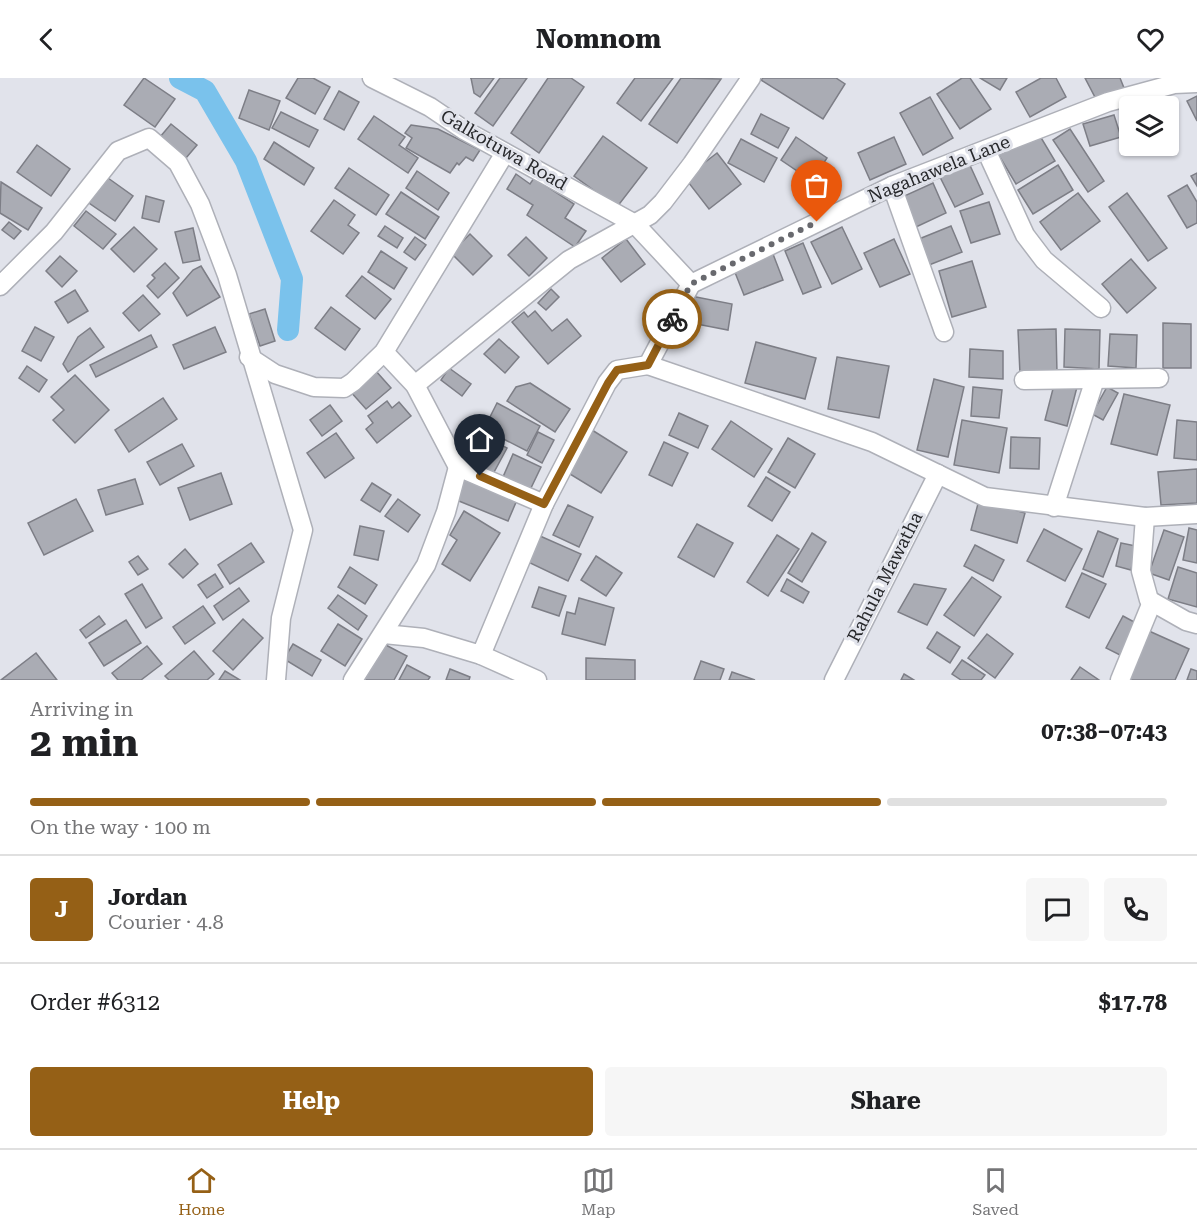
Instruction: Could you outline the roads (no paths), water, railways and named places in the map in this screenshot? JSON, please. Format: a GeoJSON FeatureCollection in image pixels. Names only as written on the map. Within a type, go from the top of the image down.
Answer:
{"type":"FeatureCollection","features":[{"type":"Feature","properties":{"kind":"street","name":"Galkotuwa Road"},"geometry":{"type":"LineString","coordinates":[[372,78],[430,107],[505,153],[635,224],[691,284]]}},
{"type":"Feature","properties":{"kind":"street"},"geometry":{"type":"LineString","coordinates":[[415,385],[569,260],[635,224],[663,202],[751,78]]}},
{"type":"Feature","properties":{"kind":"street","name":"Nagahawela Lane"},"geometry":{"type":"LineString","coordinates":[[691,284],[892,186],[1108,102],[1174,84],[1197,83]]}},
{"type":"Feature","properties":{"kind":"street"},"geometry":{"type":"LineString","coordinates":[[0,286],[54,232],[118,151],[149,138],[178,164],[200,204],[227,275],[249,357],[303,530],[281,618],[276,680]]}},
{"type":"Feature","properties":{"kind":"street"},"geometry":{"type":"LineString","coordinates":[[986,150],[1025,235],[1044,260],[1101,309]]}},
{"type":"Feature","properties":{"kind":"street"},"geometry":{"type":"LineString","coordinates":[[249,357],[275,374],[314,387],[344,388],[353,382],[384,352],[505,153]]}},
{"type":"Feature","properties":{"kind":"street"},"geometry":{"type":"LineString","coordinates":[[892,186],[944,332]]}},
{"type":"Feature","properties":{"kind":"street"},"geometry":{"type":"LineString","coordinates":[[648,365],[691,284]]}},
{"type":"Feature","properties":{"kind":"street"},"geometry":{"type":"LineString","coordinates":[[384,352],[415,385],[458,467],[544,504]]}},
{"type":"Feature","properties":{"kind":"street"},"geometry":{"type":"LineString","coordinates":[[481,655],[544,504],[617,370],[648,365],[872,442],[985,497],[1145,517],[1197,514]]}},
{"type":"Feature","properties":{"kind":"street"},"geometry":{"type":"LineString","coordinates":[[1024,380],[1159,378]]}},
{"type":"Feature","properties":{"kind":"street"},"geometry":{"type":"LineString","coordinates":[[1054,507],[1095,379]]}},
{"type":"Feature","properties":{"kind":"street"},"geometry":{"type":"LineString","coordinates":[[353,680],[426,565],[446,512],[458,467]]}},
{"type":"Feature","properties":{"kind":"street","name":"Rahula Mawatha"},"geometry":{"type":"LineString","coordinates":[[834,680],[938,474]]}},
{"type":"Feature","properties":{"kind":"street"},"geometry":{"type":"LineString","coordinates":[[1145,517],[1141,571],[1149,600],[1197,624]]}},
{"type":"Feature","properties":{"kind":"street"},"geometry":{"type":"LineString","coordinates":[[1120,680],[1152,602]]}},
{"type":"Feature","properties":{"kind":"street"},"geometry":{"type":"LineString","coordinates":[[384,634],[424,638],[481,655],[537,680]]}},
{"type":"Feature","properties":{"kind":"waterway"},"geometry":{"type":"LineString","coordinates":[[180,78],[205,91],[246,161],[292,279],[288,330]]}}]}
